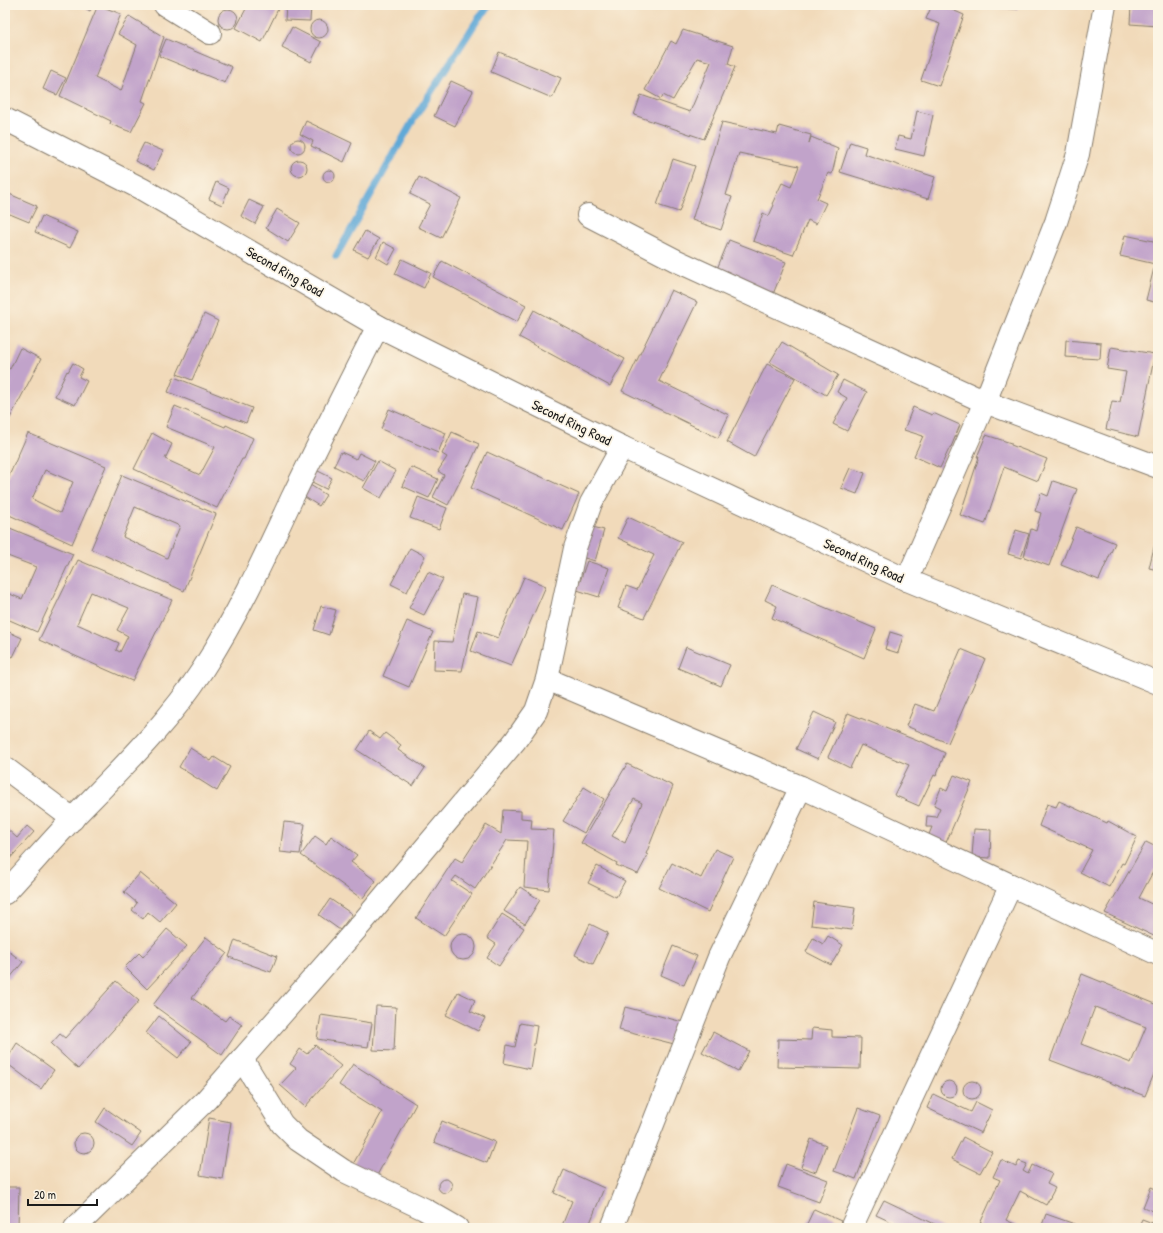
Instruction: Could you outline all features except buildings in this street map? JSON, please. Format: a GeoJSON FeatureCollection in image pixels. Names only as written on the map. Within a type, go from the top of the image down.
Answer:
{"type":"FeatureCollection","features":[{"type":"Feature","properties":{"kind":"street"},"geometry":{"type":"LineString","coordinates":[[165,5],[210,33]]}},
{"type":"Feature","properties":{"kind":"street"},"geometry":{"type":"LineString","coordinates":[[907,580],[985,402],[1056,222],[1078,154],[1106,5]]}},
{"type":"Feature","properties":{"kind":"street","name":"Second Ring Road"},"geometry":{"type":"LineString","coordinates":[[5,119],[142,189],[378,326],[622,447],[907,580],[1158,684]]}},
{"type":"Feature","properties":{"kind":"street"},"geometry":{"type":"LineString","coordinates":[[588,215],[675,260],[985,402],[1158,467]]}},
{"type":"Feature","properties":{"kind":"street"},"geometry":{"type":"LineString","coordinates":[[5,893],[134,755],[172,711],[203,670],[231,622],[329,421],[378,326]]}},
{"type":"Feature","properties":{"kind":"street"},"geometry":{"type":"LineString","coordinates":[[75,1228],[206,1100],[361,924],[515,742],[536,711],[547,679],[575,548],[591,503],[622,447]]}},
{"type":"Feature","properties":{"kind":"street"},"geometry":{"type":"LineString","coordinates":[[547,679],[801,787],[1158,954]]}},
{"type":"Feature","properties":{"kind":"street"},"geometry":{"type":"LineString","coordinates":[[5,768],[73,819]]}},
{"type":"Feature","properties":{"kind":"street"},"geometry":{"type":"LineString","coordinates":[[612,1228],[719,957],[801,787]]}},
{"type":"Feature","properties":{"kind":"street"},"geometry":{"type":"LineString","coordinates":[[851,1228],[1011,885]]}},
{"type":"Feature","properties":{"kind":"street"},"geometry":{"type":"LineString","coordinates":[[242,1059],[282,1124],[298,1140],[344,1172],[424,1209],[457,1228]]}},
{"type":"Feature","properties":{"kind":"waterway"},"geometry":{"type":"LineString","coordinates":[[336,256],[415,117],[478,19],[490,5]]}}]}
